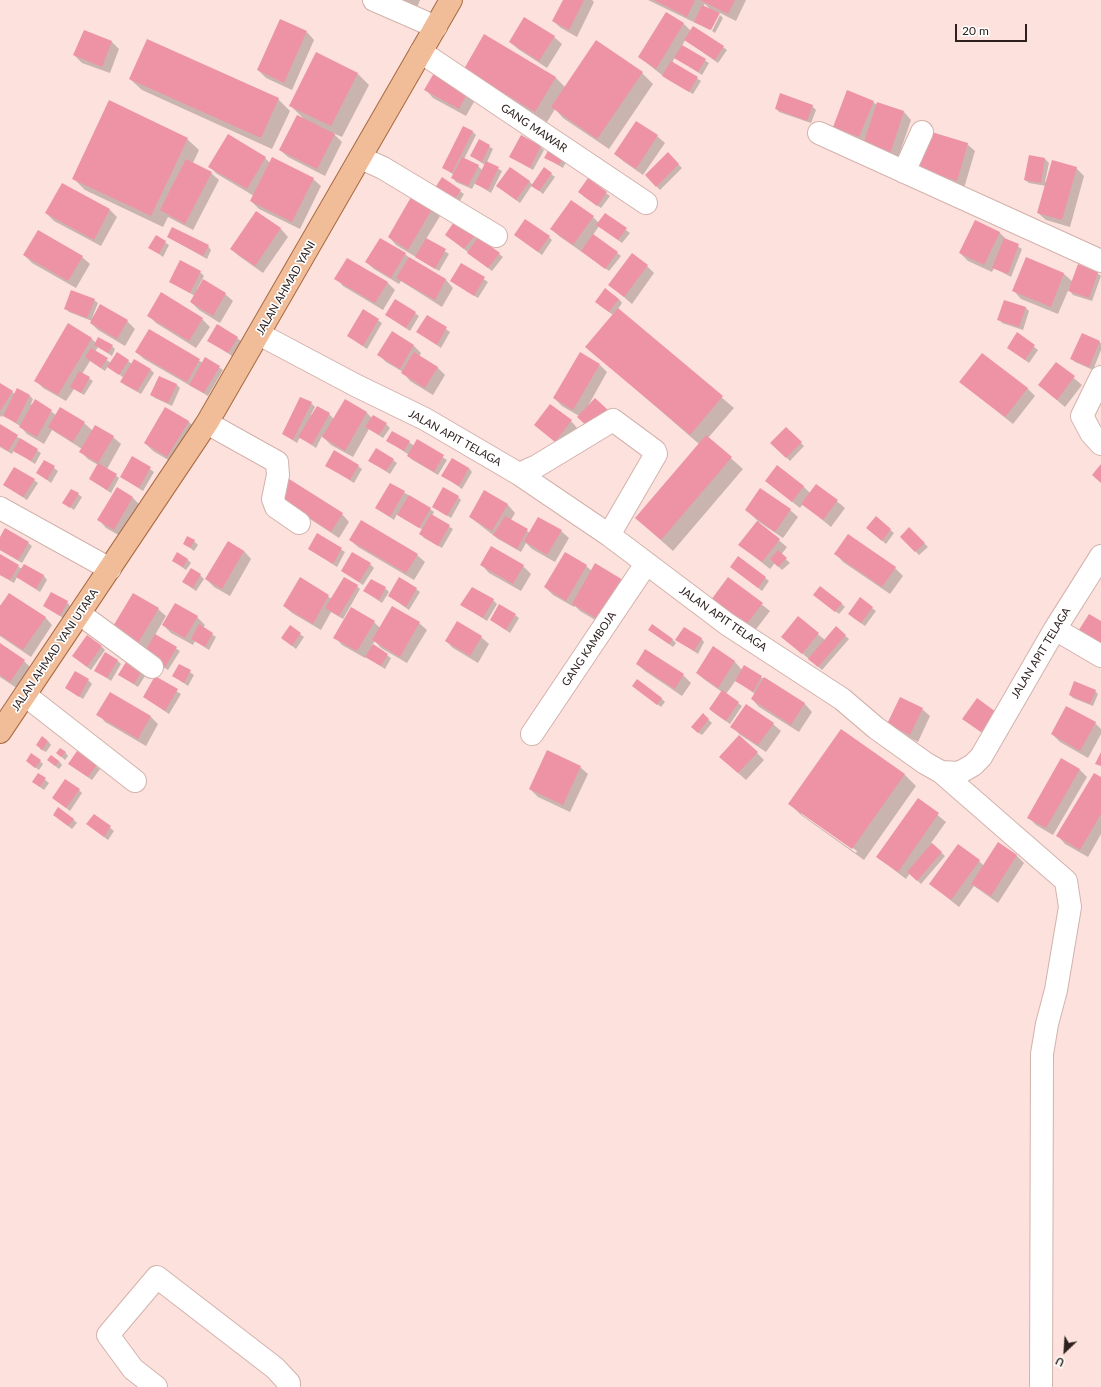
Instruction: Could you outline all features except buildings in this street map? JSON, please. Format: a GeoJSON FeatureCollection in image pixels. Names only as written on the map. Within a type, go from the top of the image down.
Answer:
{"type":"FeatureCollection","features":[{"type":"Feature","properties":{"kind":"main road","name":"JALAN AHMAD YANI"},"geometry":{"type":"LineString","coordinates":[[110,569],[207,423],[451,0]]}},
{"type":"Feature","properties":{"kind":"main road","name":"JALAN AHMAD YANI UTARA"},"geometry":{"type":"LineString","coordinates":[[0,732],[110,569]]}},
{"type":"Feature","properties":{"kind":"street"},"geometry":{"type":"LineString","coordinates":[[374,0],[436,27]]}},
{"type":"Feature","properties":{"kind":"street","name":"GANG MAWAR"},"geometry":{"type":"LineString","coordinates":[[422,52],[646,203]]}},
{"type":"Feature","properties":{"kind":"street"},"geometry":{"type":"LineString","coordinates":[[904,172],[922,132]]}},
{"type":"Feature","properties":{"kind":"street"},"geometry":{"type":"LineString","coordinates":[[819,133],[1101,261]]}},
{"type":"Feature","properties":{"kind":"street"},"geometry":{"type":"LineString","coordinates":[[361,158],[382,168],[496,236]]}},
{"type":"Feature","properties":{"kind":"street","name":"JALAN APIT TELAGA"},"geometry":{"type":"LineString","coordinates":[[259,334],[356,386],[425,419],[519,474],[609,535],[727,624],[842,699],[925,763],[941,772],[959,773],[973,765],[981,757],[1055,629],[1101,556]]}},
{"type":"Feature","properties":{"kind":"street"},"geometry":{"type":"LineString","coordinates":[[1101,377],[1082,416],[1091,433],[1101,444]]}},
{"type":"Feature","properties":{"kind":"street"},"geometry":{"type":"LineString","coordinates":[[519,474],[537,466],[613,420],[655,451],[656,454],[609,535]]}},
{"type":"Feature","properties":{"kind":"street"},"geometry":{"type":"LineString","coordinates":[[207,423],[277,462],[278,475],[273,499],[276,507],[299,523]]}},
{"type":"Feature","properties":{"kind":"street"},"geometry":{"type":"LineString","coordinates":[[0,508],[110,569]]}},
{"type":"Feature","properties":{"kind":"street","name":"GANG KAMBOJA"},"geometry":{"type":"LineString","coordinates":[[532,734],[646,564]]}},
{"type":"Feature","properties":{"kind":"street"},"geometry":{"type":"LineString","coordinates":[[80,614],[152,667]]}},
{"type":"Feature","properties":{"kind":"street"},"geometry":{"type":"LineString","coordinates":[[1055,629],[1101,656]]}},
{"type":"Feature","properties":{"kind":"street"},"geometry":{"type":"LineString","coordinates":[[25,695],[135,781]]}},
{"type":"Feature","properties":{"kind":"street"},"geometry":{"type":"LineString","coordinates":[[941,772],[1066,881],[1070,906],[1056,990],[1047,1024],[1042,1054],[1041,1387]]}},
{"type":"Feature","properties":{"kind":"street"},"geometry":{"type":"LineString","coordinates":[[156,1387],[133,1369],[108,1335],[156,1277],[275,1368],[289,1383],[289,1387]]}}]}
